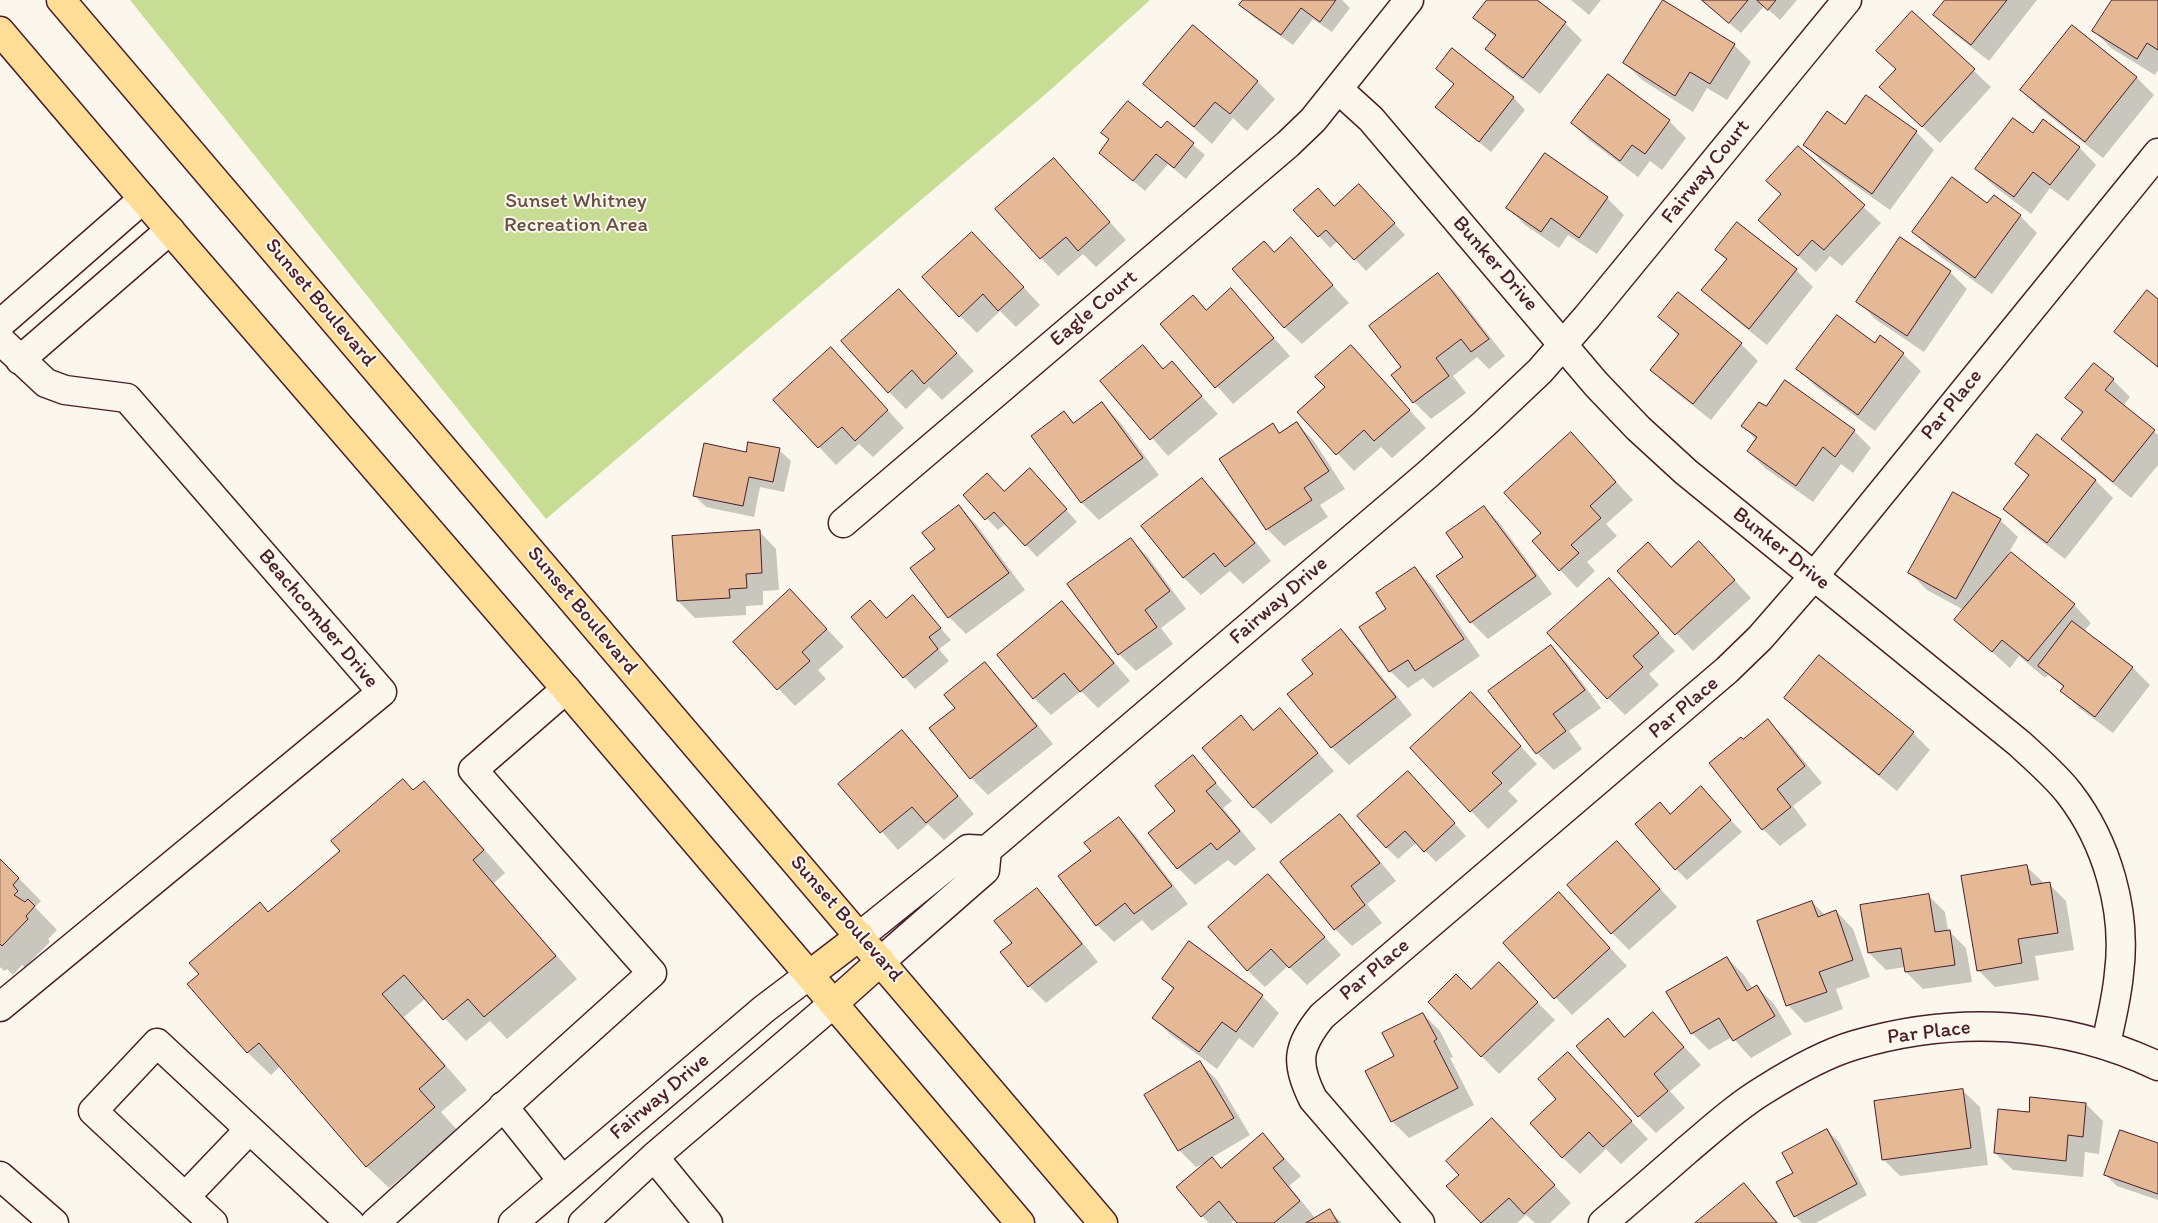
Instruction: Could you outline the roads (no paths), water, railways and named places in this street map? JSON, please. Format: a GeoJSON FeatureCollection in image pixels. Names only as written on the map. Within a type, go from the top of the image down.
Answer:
{"type":"FeatureCollection","features":[{"type":"Feature","properties":{"kind":"main road","name":"Sunset Boulevard"},"geometry":{"type":"LineString","coordinates":[[62,0],[1103,1223]]}},
{"type":"Feature","properties":{"kind":"main road"},"geometry":{"type":"LineString","coordinates":[[0,30],[143,199],[566,688],[1020,1223]]}},
{"type":"Feature","properties":{"kind":"main road"},"geometry":{"type":"LineString","coordinates":[[809,975],[860,936]]}},
{"type":"Feature","properties":{"kind":"main road"},"geometry":{"type":"LineString","coordinates":[[834,1003],[881,961]]}},
{"type":"Feature","properties":{"kind":"street","name":"Eagle Court"},"geometry":{"type":"LineString","coordinates":[[843,523],[1288,144],[1313,120],[1409,0]]}},
{"type":"Feature","properties":{"kind":"street","name":"Fairway Court"},"geometry":{"type":"LineString","coordinates":[[1564,344],[1847,0]]}},
{"type":"Feature","properties":{"kind":"street","name":"Bunker Drive"},"geometry":{"type":"LineString","coordinates":[[1338,89],[1371,119],[1596,384],[1638,428],[1686,472],[2020,744],[2051,773],[2068,793],[2087,819],[2103,854],[2115,895],[2120,934],[2120,971],[2106,1044]]}},
{"type":"Feature","properties":{"kind":"street","name":"Par Place"},"geometry":{"type":"LineString","coordinates":[[1420,1223],[1314,1099],[1304,1080],[1300,1057],[1307,1034],[1322,1016],[1727,670],[1760,638],[1814,576],[2158,153]]}},
{"type":"Feature","properties":{"kind":"street"},"geometry":{"type":"LineString","coordinates":[[0,324],[143,199]]}},
{"type":"Feature","properties":{"kind":"street"},"geometry":{"type":"LineString","coordinates":[[20,360],[170,230]]}},
{"type":"Feature","properties":{"kind":"street","name":"Beachcomber Drive"},"geometry":{"type":"LineString","coordinates":[[0,340],[46,382],[65,390],[127,398],[382,692],[0,1007]]}},
{"type":"Feature","properties":{"kind":"street","name":"Fairway Drive"},"geometry":{"type":"LineString","coordinates":[[987,850],[1484,424],[1540,371],[1564,344]]}},
{"type":"Feature","properties":{"kind":"street"},"geometry":{"type":"LineString","coordinates":[[375,1223],[652,973],[473,770],[566,688]]}},
{"type":"Feature","properties":{"kind":"street"},"geometry":{"type":"LineString","coordinates":[[860,936],[968,849],[987,850],[985,870],[881,961]]}},
{"type":"Feature","properties":{"kind":"street","name":"Fairway Drive"},"geometry":{"type":"LineString","coordinates":[[513,1223],[764,1009],[809,975]]}},
{"type":"Feature","properties":{"kind":"street","name":"Fairway Drive"},"geometry":{"type":"LineString","coordinates":[[583,1223],[654,1157],[834,1003]]}},
{"type":"Feature","properties":{"kind":"street","name":"Par Place"},"geometry":{"type":"LineString","coordinates":[[1603,1223],[1716,1126],[1763,1091],[1815,1062],[1854,1045],[1938,1028],[1977,1027],[2038,1030],[2106,1044],[2158,1066]]}},
{"type":"Feature","properties":{"kind":"street"},"geometry":{"type":"LineString","coordinates":[[213,1223],[93,1111],[157,1043],[350,1223]]}},
{"type":"Feature","properties":{"kind":"street"},"geometry":{"type":"LineString","coordinates":[[503,1106],[562,1180]]}},
{"type":"Feature","properties":{"kind":"street"},"geometry":{"type":"LineString","coordinates":[[185,1197],[249,1130]]}},
{"type":"Feature","properties":{"kind":"street"},"geometry":{"type":"LineString","coordinates":[[654,1157],[708,1223]]}},
{"type":"Feature","properties":{"kind":"street"},"geometry":{"type":"LineString","coordinates":[[0,1176],[54,1223]]}},
{"type":"Feature","properties":{"kind":"park label","name":"Sunset Whitney Recreation Area"},"geometry":{"type":"Point","coordinates":[576,214]}}]}
